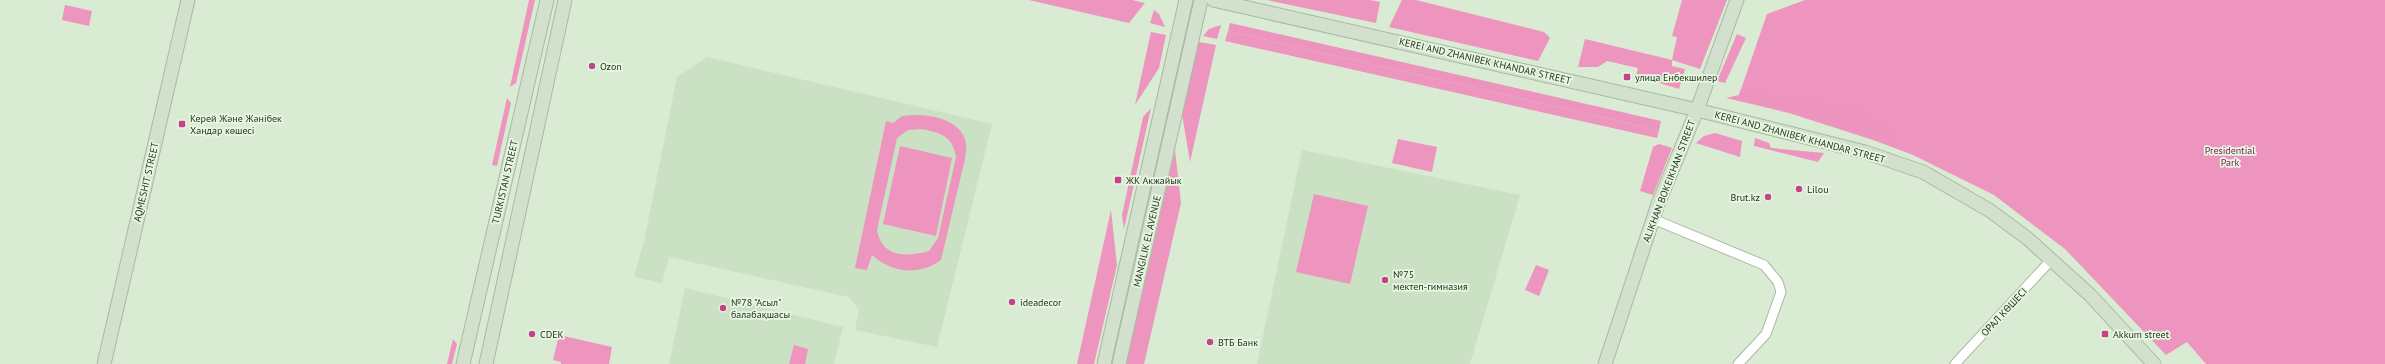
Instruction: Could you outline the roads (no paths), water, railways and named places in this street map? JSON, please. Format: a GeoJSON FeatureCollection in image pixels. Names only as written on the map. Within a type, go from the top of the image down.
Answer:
{"type":"FeatureCollection","features":[{"type":"Feature","properties":{"kind":"main road","name":"AQMESHIT STREET"},"geometry":{"type":"LineString","coordinates":[[104,364],[188,0]]}},
{"type":"Feature","properties":{"kind":"main road","name":"TURKISTAN STREET"},"geometry":{"type":"LineString","coordinates":[[463,364],[547,0]]}},
{"type":"Feature","properties":{"kind":"main road","name":"TURKISTAN STREET"},"geometry":{"type":"LineString","coordinates":[[486,364],[565,0]]}},
{"type":"Feature","properties":{"kind":"main road","name":"MANGILIK EL AVENUE"},"geometry":{"type":"LineString","coordinates":[[1104,364],[1186,0]]}},
{"type":"Feature","properties":{"kind":"main road","name":"MANGILIK EL AVENUE"},"geometry":{"type":"LineString","coordinates":[[1119,364],[1201,0]]}},
{"type":"Feature","properties":{"kind":"main road","name":"KEREI AND ZHANIBEK KHANDAR STREET"},"geometry":{"type":"LineString","coordinates":[[1213,0],[1697,110],[1865,152],[1923,172],[1989,210],[2052,259],[2090,295],[2154,364]]}},
{"type":"Feature","properties":{"kind":"main road","name":"ALIKHAN BOKEIKHAN STREET"},"geometry":{"type":"LineString","coordinates":[[1605,364],[1653,220],[1697,110],[1737,0]]}},
{"type":"Feature","properties":{"kind":"street"},"geometry":{"type":"LineString","coordinates":[[1653,220],[1764,265],[1778,282],[1781,292],[1766,334],[1742,357],[1738,364]]}},
{"type":"Feature","properties":{"kind":"street","name":"ОРАЛ КӨШЕСІ"},"geometry":{"type":"LineString","coordinates":[[1955,364],[2052,259]]}},
{"type":"Feature","properties":{"kind":"place","name":"Ozon"},"geometry":{"type":"Point","coordinates":[592,66]}},
{"type":"Feature","properties":{"kind":"place","name":"улица Енбекшилер"},"geometry":{"type":"Point","coordinates":[1627,77]}},
{"type":"Feature","properties":{"kind":"place","name":"Керей Және Жәнібек Хандар көшесі"},"geometry":{"type":"Point","coordinates":[182,124]}},
{"type":"Feature","properties":{"kind":"place","name":"ЖК Акжайык"},"geometry":{"type":"Point","coordinates":[1118,180]}},
{"type":"Feature","properties":{"kind":"place","name":"Lilou"},"geometry":{"type":"Point","coordinates":[1799,189]}},
{"type":"Feature","properties":{"kind":"place","name":"Brut.kz"},"geometry":{"type":"Point","coordinates":[1768,197]}},
{"type":"Feature","properties":{"kind":"place","name":"№75 мектеп-гимназия"},"geometry":{"type":"Point","coordinates":[1385,280]}},
{"type":"Feature","properties":{"kind":"place","name":"ideadecor"},"geometry":{"type":"Point","coordinates":[1012,302]}},
{"type":"Feature","properties":{"kind":"place","name":"№78 \"Асыл\" балабақшасы"},"geometry":{"type":"Point","coordinates":[723,308]}},
{"type":"Feature","properties":{"kind":"place","name":"CDEK"},"geometry":{"type":"Point","coordinates":[532,334]}},
{"type":"Feature","properties":{"kind":"place","name":"Akkum street"},"geometry":{"type":"Point","coordinates":[2105,334]}},
{"type":"Feature","properties":{"kind":"place","name":"ВТБ Банк"},"geometry":{"type":"Point","coordinates":[1210,342]}},
{"type":"Feature","properties":{"kind":"park label","name":"Presidential Park"},"geometry":{"type":"Point","coordinates":[2230,156]}}]}
